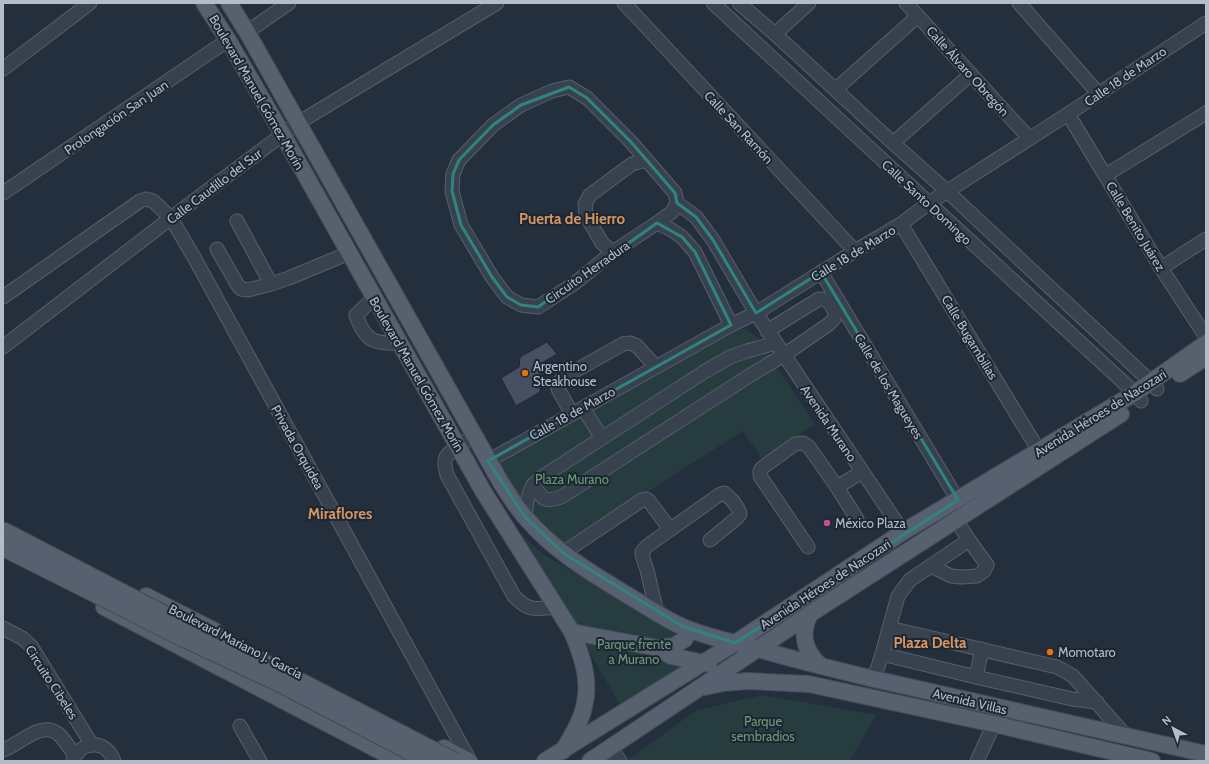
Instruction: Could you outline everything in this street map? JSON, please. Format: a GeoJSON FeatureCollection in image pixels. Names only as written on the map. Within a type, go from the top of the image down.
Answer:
{"type":"FeatureCollection","features":[{"type":"Feature","properties":{"kind":"main road","name":"Boulevard Manuel Gómez Morín"},"geometry":{"type":"LineString","coordinates":[[204,3],[228,40],[283,135],[348,253],[483,490],[572,632],[580,652],[586,674],[587,690],[582,714],[563,751]]}},
{"type":"Feature","properties":{"kind":"main road","name":"Boulevard Manuel Gómez Morín"},"geometry":{"type":"LineString","coordinates":[[229,3],[247,32],[474,436],[512,501],[525,518],[562,553],[586,570],[658,613],[683,633],[708,636],[735,643]]}},
{"type":"Feature","properties":{"kind":"main road","name":"Avenida Héroes de Nacozari"},"geometry":{"type":"LineString","coordinates":[[592,760],[810,614],[956,520],[1138,397],[1154,386],[1206,343]]}},
{"type":"Feature","properties":{"kind":"main road","name":"Avenida Héroes de Nacozari"},"geometry":{"type":"LineString","coordinates":[[1154,386],[1206,357]]}},
{"type":"Feature","properties":{"kind":"main road","name":"Avenida Héroes de Nacozari"},"geometry":{"type":"LineString","coordinates":[[545,761],[735,643],[903,532],[1039,451],[1138,397]]}},
{"type":"Feature","properties":{"kind":"main road","name":"Boulevard Mariano J. García"},"geometry":{"type":"LineString","coordinates":[[3,522],[470,761]]}},
{"type":"Feature","properties":{"kind":"main road"},"geometry":{"type":"LineString","coordinates":[[3,530],[186,625],[258,660],[455,761]]}},
{"type":"Feature","properties":{"kind":"main road"},"geometry":{"type":"LineString","coordinates":[[3,548],[182,638],[278,683],[427,761]]}},
{"type":"Feature","properties":{"kind":"main road"},"geometry":{"type":"LineString","coordinates":[[3,555],[399,761]]}},
{"type":"Feature","properties":{"kind":"main road"},"geometry":{"type":"LineString","coordinates":[[810,614],[805,629],[805,642],[809,654],[820,666]]}},
{"type":"Feature","properties":{"kind":"main road"},"geometry":{"type":"LineString","coordinates":[[572,632],[658,648],[674,646],[683,633]]}},
{"type":"Feature","properties":{"kind":"main road"},"geometry":{"type":"LineString","coordinates":[[680,700],[686,659],[683,633]]}},
{"type":"Feature","properties":{"kind":"main road","name":"Avenida Villas"},"geometry":{"type":"LineString","coordinates":[[735,643],[874,679],[1206,754]]}},
{"type":"Feature","properties":{"kind":"main road"},"geometry":{"type":"LineString","coordinates":[[658,648],[671,656],[809,684]]}},
{"type":"Feature","properties":{"kind":"main road","name":"Avenida Villas"},"geometry":{"type":"LineString","coordinates":[[697,689],[723,683],[748,681],[809,684],[994,724],[1152,761]]}},
{"type":"Feature","properties":{"kind":"main road"},"geometry":{"type":"LineString","coordinates":[[334,727],[347,698]]}},
{"type":"Feature","properties":{"kind":"main road"},"geometry":{"type":"LineString","coordinates":[[1131,737],[1131,756]]}},
{"type":"Feature","properties":{"kind":"street"},"geometry":{"type":"LineString","coordinates":[[3,69],[90,3]]}},
{"type":"Feature","properties":{"kind":"street"},"geometry":{"type":"LineString","coordinates":[[247,32],[289,3]]}},
{"type":"Feature","properties":{"kind":"street","name":"Calle Caudillo del Sur"},"geometry":{"type":"LineString","coordinates":[[3,347],[298,123],[496,3]]}},
{"type":"Feature","properties":{"kind":"street","name":"Calle San Ramón"},"geometry":{"type":"LineString","coordinates":[[624,3],[855,251]]}},
{"type":"Feature","properties":{"kind":"street","name":"Calle Santo Domingo"},"geometry":{"type":"LineString","coordinates":[[713,3],[1138,397]]}},
{"type":"Feature","properties":{"kind":"street","name":"Calle Santo Domingo"},"geometry":{"type":"LineString","coordinates":[[739,3],[836,89],[948,192],[1154,386]]}},
{"type":"Feature","properties":{"kind":"street"},"geometry":{"type":"LineString","coordinates":[[775,34],[809,3]]}},
{"type":"Feature","properties":{"kind":"street","name":"Calle Álvaro Obregón"},"geometry":{"type":"LineString","coordinates":[[906,3],[1029,138]]}},
{"type":"Feature","properties":{"kind":"street"},"geometry":{"type":"LineString","coordinates":[[1019,3],[1098,93]]}},
{"type":"Feature","properties":{"kind":"street"},"geometry":{"type":"LineString","coordinates":[[836,89],[918,16]]}},
{"type":"Feature","properties":{"kind":"street","name":"Calle 18 de Marzo"},"geometry":{"type":"LineString","coordinates":[[488,460],[731,325],[756,313],[820,272],[901,224],[929,203],[1206,23]]}},
{"type":"Feature","properties":{"kind":"street","name":"Prolongación San Juan"},"geometry":{"type":"LineString","coordinates":[[3,193],[228,40]]}},
{"type":"Feature","properties":{"kind":"street"},"geometry":{"type":"LineString","coordinates":[[893,143],[971,74]]}},
{"type":"Feature","properties":{"kind":"street","name":"Circuito Herradura"},"geometry":{"type":"LineString","coordinates":[[677,203],[672,212],[614,252],[575,283],[538,307],[521,305],[507,297],[492,277],[461,224],[452,191],[453,174],[459,160],[493,125],[521,105],[552,91],[569,88],[587,98],[631,142],[674,194],[677,203],[696,216],[713,240],[756,313]]}},
{"type":"Feature","properties":{"kind":"street"},"geometry":{"type":"LineString","coordinates":[[1106,176],[1206,113]]}},
{"type":"Feature","properties":{"kind":"street","name":"Calle Benito Juárez"},"geometry":{"type":"LineString","coordinates":[[1068,114],[1161,268],[1206,337]]}},
{"type":"Feature","properties":{"kind":"street"},"geometry":{"type":"LineString","coordinates":[[614,252],[602,243],[586,215],[585,204],[590,195],[632,164],[646,160]]}},
{"type":"Feature","properties":{"kind":"street","name":"Privada Orquídea"},"geometry":{"type":"LineString","coordinates":[[3,297],[140,201],[146,199],[153,201],[171,218],[203,273],[470,761]]}},
{"type":"Feature","properties":{"kind":"street"},"geometry":{"type":"LineString","coordinates":[[237,221],[271,284]]}},
{"type":"Feature","properties":{"kind":"street"},"geometry":{"type":"LineString","coordinates":[[657,223],[682,237],[695,252],[731,325]]}},
{"type":"Feature","properties":{"kind":"street","name":"Calle Bugambilias"},"geometry":{"type":"LineString","coordinates":[[901,224],[1039,451]]}},
{"type":"Feature","properties":{"kind":"street"},"geometry":{"type":"LineString","coordinates":[[1161,268],[1206,239]]}},
{"type":"Feature","properties":{"kind":"street"},"geometry":{"type":"LineString","coordinates":[[217,249],[237,284],[242,289],[248,290],[289,278],[348,253]]}},
{"type":"Feature","properties":{"kind":"street","name":"Calle de los Magueyes"},"geometry":{"type":"LineString","coordinates":[[820,272],[958,500]]}},
{"type":"Feature","properties":{"kind":"street"},"geometry":{"type":"LineString","coordinates":[[374,298],[356,315],[356,318],[365,334],[375,341],[400,344]]}},
{"type":"Feature","properties":{"kind":"street"},"geometry":{"type":"LineString","coordinates":[[1047,312],[1061,298]]}},
{"type":"Feature","properties":{"kind":"street"},"geometry":{"type":"LineString","coordinates":[[532,485],[542,498],[552,501],[563,496],[784,355],[829,324],[834,319],[835,312],[828,302],[824,299],[818,299],[768,331]]}},
{"type":"Feature","properties":{"kind":"street","name":"Avenida Murano"},"geometry":{"type":"LineString","coordinates":[[756,313],[903,532]]}},
{"type":"Feature","properties":{"kind":"street"},"geometry":{"type":"LineString","coordinates":[[602,438],[558,389],[559,382],[564,377],[622,344],[630,343],[637,346],[656,367]]}},
{"type":"Feature","properties":{"kind":"street"},"geometry":{"type":"LineString","coordinates":[[525,518],[526,500],[529,492],[532,485],[542,477],[704,372],[730,357],[776,343]]}},
{"type":"Feature","properties":{"kind":"street"},"geometry":{"type":"LineString","coordinates":[[748,351],[755,362],[755,368],[752,374]]}},
{"type":"Feature","properties":{"kind":"street"},"geometry":{"type":"LineString","coordinates":[[474,436],[458,446],[446,457],[444,466],[447,476],[514,596],[521,604],[531,609],[556,607]]}},
{"type":"Feature","properties":{"kind":"street"},"geometry":{"type":"LineString","coordinates":[[808,546],[760,476],[760,471],[762,468],[795,444],[803,443],[808,447],[858,519]]}},
{"type":"Feature","properties":{"kind":"street"},"geometry":{"type":"LineString","coordinates":[[837,487],[862,472]]}},
{"type":"Feature","properties":{"kind":"street"},"geometry":{"type":"LineString","coordinates":[[658,613],[642,552],[647,546],[670,529],[724,493],[739,510],[740,514],[710,540]]}},
{"type":"Feature","properties":{"kind":"street"},"geometry":{"type":"LineString","coordinates":[[562,553],[642,500],[646,499],[670,529]]}},
{"type":"Feature","properties":{"kind":"street"},"geometry":{"type":"LineString","coordinates":[[931,566],[951,576],[961,577],[977,576],[984,571],[987,565],[956,520]]}},
{"type":"Feature","properties":{"kind":"street"},"geometry":{"type":"LineString","coordinates":[[874,679],[898,596],[910,580],[969,540]]}},
{"type":"Feature","properties":{"kind":"street","name":"Circuito Cibeles"},"geometry":{"type":"LineString","coordinates":[[3,628],[22,638],[31,646],[92,745]]}},
{"type":"Feature","properties":{"kind":"street"},"geometry":{"type":"LineString","coordinates":[[889,628],[1057,666],[1073,676],[1131,737]]}},
{"type":"Feature","properties":{"kind":"street"},"geometry":{"type":"LineString","coordinates":[[976,677],[982,649]]}},
{"type":"Feature","properties":{"kind":"street"},"geometry":{"type":"LineString","coordinates":[[882,654],[1072,699],[1097,702]]}},
{"type":"Feature","properties":{"kind":"street"},"geometry":{"type":"LineString","coordinates":[[977,761],[994,724]]}},
{"type":"Feature","properties":{"kind":"street"},"geometry":{"type":"LineString","coordinates":[[240,726],[260,761]]}},
{"type":"Feature","properties":{"kind":"street","name":"Circuito Cibeles"},"geometry":{"type":"LineString","coordinates":[[3,750],[41,730],[47,729],[58,734],[74,758]]}},
{"type":"Feature","properties":{"kind":"street"},"geometry":{"type":"LineString","coordinates":[[74,758],[79,750],[92,745],[106,749],[111,754],[114,761]]}},
{"type":"Feature","properties":{"kind":"street"},"geometry":{"type":"LineString","coordinates":[[610,747],[620,761]]}},
{"type":"Feature","properties":{"kind":"highlighted area"},"geometry":{"type":"Polygon","coordinates":[[[569,87],[587,98],[631,142],[675,193],[677,203],[696,217],[713,240],[756,313],[821,272],[958,500],[735,643],[682,626],[563,553],[525,517],[488,461],[731,325],[695,252],[682,237],[657,223],[538,307],[521,305],[507,297],[492,277],[461,225],[452,191],[453,174],[459,160],[493,125],[521,105],[569,87]]]}},
{"type":"Feature","properties":{"kind":"green space","name":"Plaza Murano"},"geometry":{"type":"Polygon","coordinates":[[[735,329],[746,329],[758,338],[815,424],[762,459],[743,431],[564,545],[519,501],[498,462],[735,329]]]}},
{"type":"Feature","properties":{"kind":"green space","name":"Parque frente a Murano"},"geometry":{"type":"Polygon","coordinates":[[[517,530],[544,555],[674,630],[681,650],[677,674],[621,706],[517,530]]]}},
{"type":"Feature","properties":{"kind":"green space","name":"Parque sembradios"},"geometry":{"type":"Polygon","coordinates":[[[763,695],[876,715],[850,761],[630,761],[629,759],[697,710],[763,695]]]}},
{"type":"Feature","properties":{"kind":"building","name":"Argentino Steakhouse"},"geometry":{"type":"Polygon","coordinates":[[[547,342],[557,354],[540,364],[540,392],[516,406],[501,378],[519,367],[520,357],[547,342]]]}},
{"type":"Feature","properties":{"kind":"place","name":"Argentino Steakhouse"},"geometry":{"type":"Point","coordinates":[525,373]}},
{"type":"Feature","properties":{"kind":"place","name":"México Plaza"},"geometry":{"type":"Point","coordinates":[827,523]}},
{"type":"Feature","properties":{"kind":"place","name":"Momotaro"},"geometry":{"type":"Point","coordinates":[1050,652]}},
{"type":"Feature","properties":{"kind":"district","name":"Puerta de Hierro"},"geometry":{"type":"Point","coordinates":[572,219]}},
{"type":"Feature","properties":{"kind":"district","name":"Miraflores"},"geometry":{"type":"Point","coordinates":[340,514]}},
{"type":"Feature","properties":{"kind":"district","name":"Plaza Delta"},"geometry":{"type":"Point","coordinates":[930,643]}}]}
